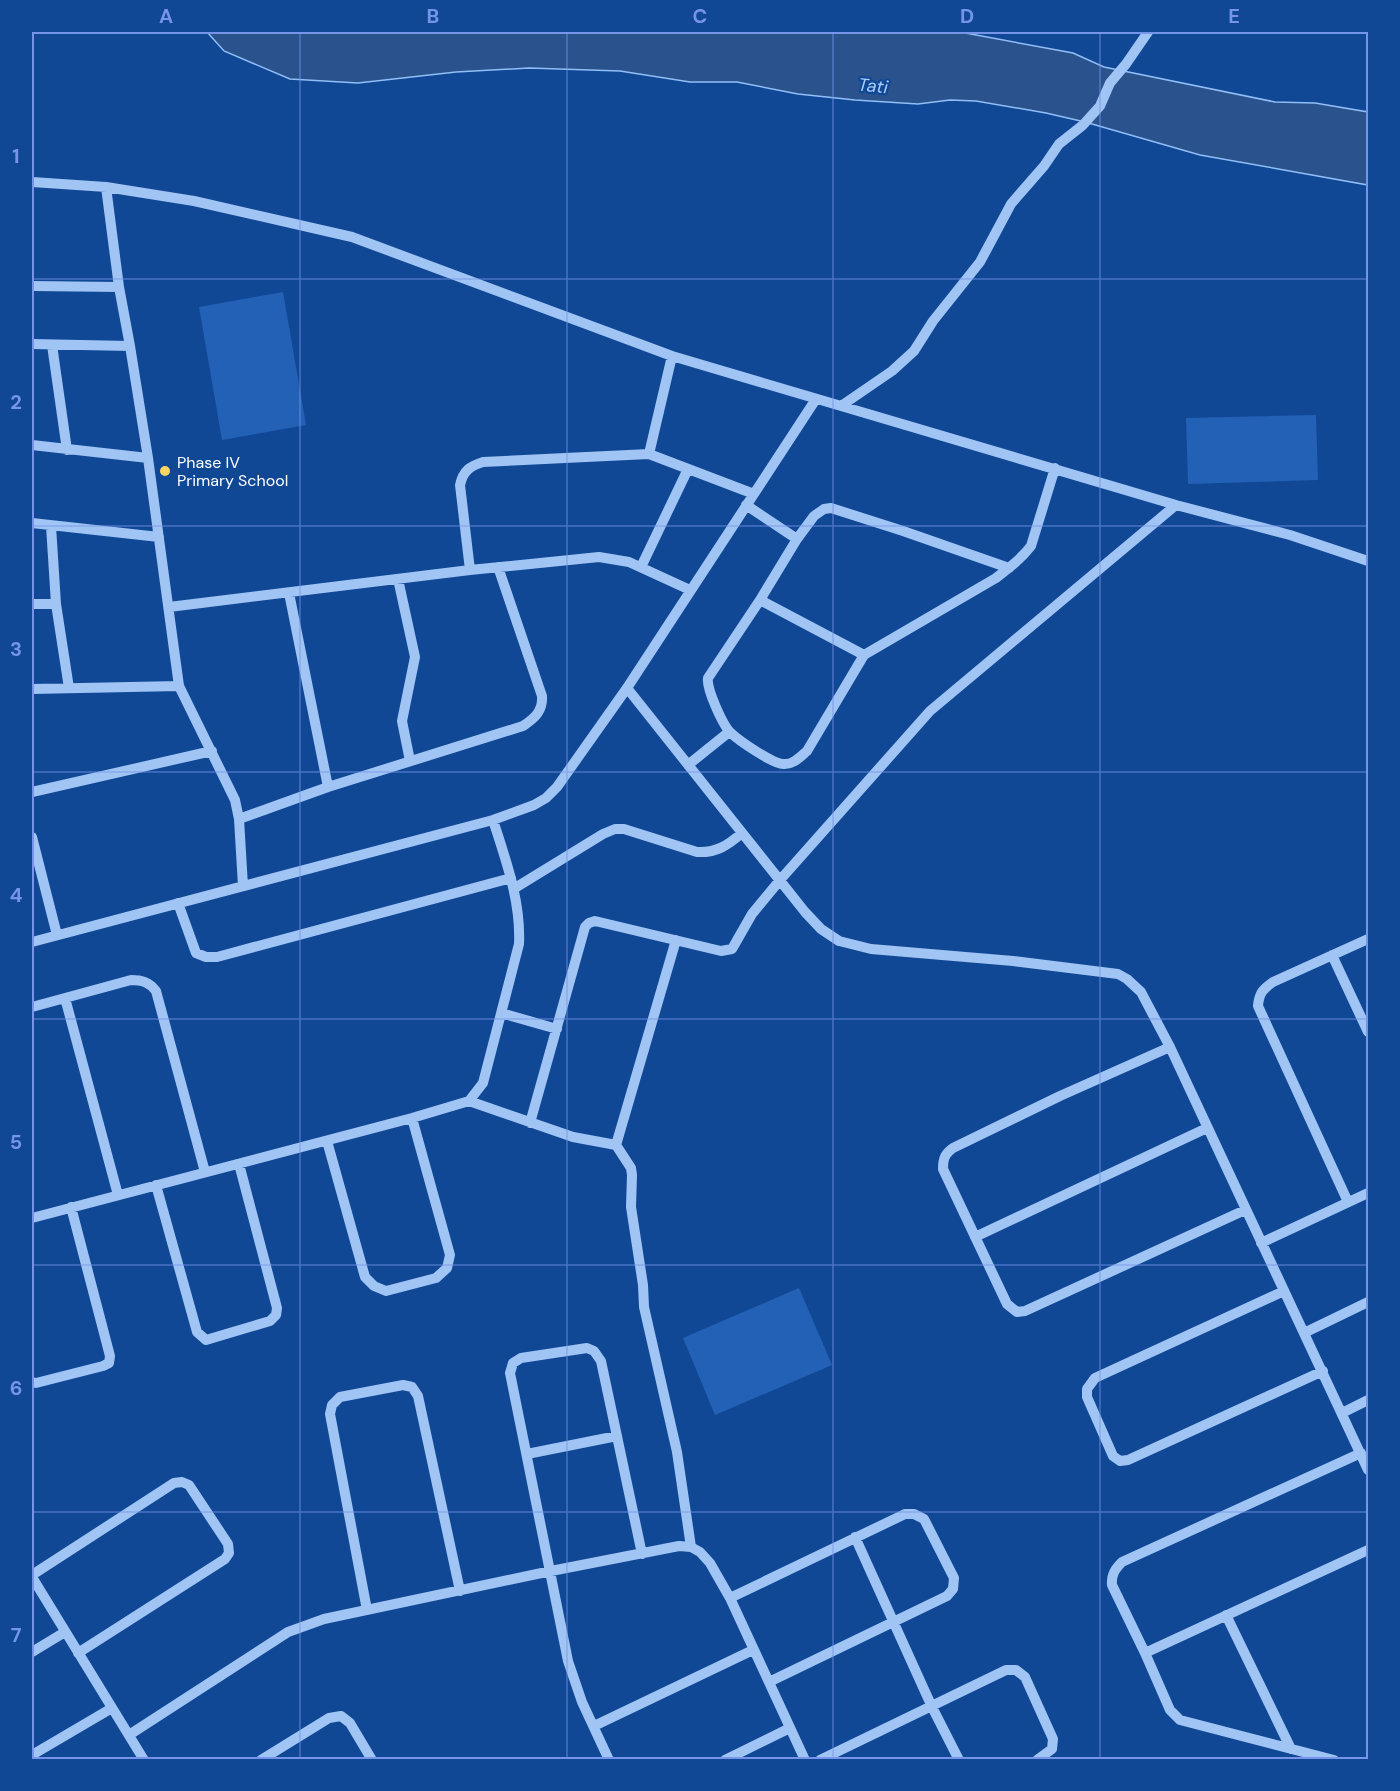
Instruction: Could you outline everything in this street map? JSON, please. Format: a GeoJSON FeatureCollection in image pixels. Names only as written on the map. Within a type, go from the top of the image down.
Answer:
{"type":"FeatureCollection","features":[{"type":"Feature","properties":{"kind":"street"},"geometry":{"type":"LineString","coordinates":[[841,406],[892,371],[914,351],[933,321],[980,262],[1011,204],[1059,144],[1083,125],[1100,106],[1110,83],[1148,32]]}},
{"type":"Feature","properties":{"kind":"street"},"geometry":{"type":"LineString","coordinates":[[32,182],[106,186],[194,201],[352,237],[672,356],[1176,505],[1290,535],[1368,561]]}},
{"type":"Feature","properties":{"kind":"street"},"geometry":{"type":"LineString","coordinates":[[106,186],[119,287],[148,458],[179,686],[230,788],[238,819],[243,886]]}},
{"type":"Feature","properties":{"kind":"street"},"geometry":{"type":"LineString","coordinates":[[32,286],[119,287]]}},
{"type":"Feature","properties":{"kind":"street"},"geometry":{"type":"LineString","coordinates":[[32,344],[130,346]]}},
{"type":"Feature","properties":{"kind":"street"},"geometry":{"type":"LineString","coordinates":[[51,345],[67,450]]}},
{"type":"Feature","properties":{"kind":"street"},"geometry":{"type":"LineString","coordinates":[[649,454],[672,356]]}},
{"type":"Feature","properties":{"kind":"street"},"geometry":{"type":"LineString","coordinates":[[32,942],[493,820],[534,805],[546,798],[557,787],[627,688],[816,399]]}},
{"type":"Feature","properties":{"kind":"street"},"geometry":{"type":"LineString","coordinates":[[32,446],[148,458]]}},
{"type":"Feature","properties":{"kind":"street"},"geometry":{"type":"LineString","coordinates":[[470,570],[460,485],[466,470],[483,462],[649,454],[753,494]]}},
{"type":"Feature","properties":{"kind":"street"},"geometry":{"type":"LineString","coordinates":[[1009,568],[831,508],[824,509],[814,516],[797,539],[708,678],[709,689],[729,732],[772,760],[782,764],[795,762],[807,751],[864,655],[1009,568],[1031,546],[1055,468]]}},
{"type":"Feature","properties":{"kind":"street"},"geometry":{"type":"LineString","coordinates":[[640,567],[688,469]]}},
{"type":"Feature","properties":{"kind":"street"},"geometry":{"type":"LineString","coordinates":[[746,505],[797,539]]}},
{"type":"Feature","properties":{"kind":"street"},"geometry":{"type":"LineString","coordinates":[[530,1123],[585,927],[589,923],[595,921],[721,951],[732,949],[752,914],[780,880],[930,711],[1176,505]]}},
{"type":"Feature","properties":{"kind":"street"},"geometry":{"type":"LineString","coordinates":[[32,523],[159,537]]}},
{"type":"Feature","properties":{"kind":"street"},"geometry":{"type":"LineString","coordinates":[[51,526],[56,604],[69,688]]}},
{"type":"Feature","properties":{"kind":"street"},"geometry":{"type":"LineString","coordinates":[[169,607],[470,570],[599,557],[629,562],[690,590]]}},
{"type":"Feature","properties":{"kind":"street"},"geometry":{"type":"LineString","coordinates":[[238,819],[328,787],[524,726],[533,720],[543,704],[542,696],[498,567]]}},
{"type":"Feature","properties":{"kind":"street"},"geometry":{"type":"LineString","coordinates":[[398,579],[415,657],[402,721],[410,762]]}},
{"type":"Feature","properties":{"kind":"street"},"geometry":{"type":"LineString","coordinates":[[289,593],[328,787]]}},
{"type":"Feature","properties":{"kind":"street"},"geometry":{"type":"LineString","coordinates":[[760,600],[864,655]]}},
{"type":"Feature","properties":{"kind":"street"},"geometry":{"type":"LineString","coordinates":[[32,604],[56,604]]}},
{"type":"Feature","properties":{"kind":"street"},"geometry":{"type":"LineString","coordinates":[[32,689],[179,686]]}},
{"type":"Feature","properties":{"kind":"street"},"geometry":{"type":"LineString","coordinates":[[627,688],[813,921],[839,941],[871,949],[1012,961],[1118,974],[1141,992],[1170,1047],[1368,1470]]}},
{"type":"Feature","properties":{"kind":"street"},"geometry":{"type":"LineString","coordinates":[[688,765],[729,732]]}},
{"type":"Feature","properties":{"kind":"street"},"geometry":{"type":"LineString","coordinates":[[32,792],[212,751]]}},
{"type":"Feature","properties":{"kind":"street"},"geometry":{"type":"LineString","coordinates":[[32,1216],[327,1141],[469,1101],[483,1083],[519,944],[520,926],[513,883],[493,820]]}},
{"type":"Feature","properties":{"kind":"street"},"geometry":{"type":"LineString","coordinates":[[178,903],[196,953],[206,957],[217,957],[513,883],[603,834],[615,830],[624,829],[697,852],[708,853],[727,846],[742,833]]}},
{"type":"Feature","properties":{"kind":"street"},"geometry":{"type":"LineString","coordinates":[[32,837],[57,935]]}},
{"type":"Feature","properties":{"kind":"street"},"geometry":{"type":"LineString","coordinates":[[1348,1202],[1258,1006],[1261,992],[1273,982],[1368,939]]}},
{"type":"Feature","properties":{"kind":"street"},"geometry":{"type":"LineString","coordinates":[[616,1145],[676,940]]}},
{"type":"Feature","properties":{"kind":"street"},"geometry":{"type":"LineString","coordinates":[[1332,955],[1368,1032]]}},
{"type":"Feature","properties":{"kind":"street"},"geometry":{"type":"LineString","coordinates":[[32,1007],[131,980],[144,981],[152,986],[156,991],[205,1172]]}},
{"type":"Feature","properties":{"kind":"street"},"geometry":{"type":"LineString","coordinates":[[65,998],[118,1195]]}},
{"type":"Feature","properties":{"kind":"street"},"geometry":{"type":"LineString","coordinates":[[501,1013],[557,1029]]}},
{"type":"Feature","properties":{"kind":"street"},"geometry":{"type":"LineString","coordinates":[[1170,1047],[953,1148],[946,1154],[943,1169],[1007,1304],[1017,1312],[1025,1311],[1245,1210]]}},
{"type":"Feature","properties":{"kind":"street"},"geometry":{"type":"LineString","coordinates":[[469,1101],[573,1137],[616,1145],[631,1168],[631,1207],[644,1285],[644,1307],[677,1452],[691,1548]]}},
{"type":"Feature","properties":{"kind":"street"},"geometry":{"type":"LineString","coordinates":[[327,1141],[365,1277],[374,1286],[386,1291],[436,1278],[447,1268],[450,1255],[412,1118]]}},
{"type":"Feature","properties":{"kind":"street"},"geometry":{"type":"LineString","coordinates":[[975,1237],[1207,1128]]}},
{"type":"Feature","properties":{"kind":"street"},"geometry":{"type":"LineString","coordinates":[[156,1185],[197,1332],[206,1340],[270,1321],[276,1315],[278,1308],[239,1164]]}},
{"type":"Feature","properties":{"kind":"street"},"geometry":{"type":"LineString","coordinates":[[1261,1244],[1368,1193]]}},
{"type":"Feature","properties":{"kind":"street"},"geometry":{"type":"LineString","coordinates":[[32,1382],[36,1383],[109,1363],[110,1356],[71,1207]]}},
{"type":"Feature","properties":{"kind":"street"},"geometry":{"type":"LineString","coordinates":[[1284,1291],[1095,1378],[1087,1389],[1087,1397],[1113,1456],[1120,1461],[1128,1460],[1323,1371]]}},
{"type":"Feature","properties":{"kind":"street"},"geometry":{"type":"LineString","coordinates":[[1304,1333],[1368,1302]]}},
{"type":"Feature","properties":{"kind":"street"},"geometry":{"type":"LineString","coordinates":[[609,1760],[582,1702],[568,1661],[510,1373],[513,1363],[520,1359],[587,1348],[594,1351],[601,1361],[642,1554]]}},
{"type":"Feature","properties":{"kind":"street"},"geometry":{"type":"LineString","coordinates":[[367,1610],[330,1413],[332,1405],[340,1397],[404,1385],[412,1388],[418,1396],[460,1591]]}},
{"type":"Feature","properties":{"kind":"street"},"geometry":{"type":"LineString","coordinates":[[1342,1413],[1368,1400]]}},
{"type":"Feature","properties":{"kind":"street"},"geometry":{"type":"LineString","coordinates":[[527,1454],[617,1436]]}},
{"type":"Feature","properties":{"kind":"street"},"geometry":{"type":"LineString","coordinates":[[1334,1760],[1179,1720],[1170,1710],[1112,1585],[1111,1578],[1115,1569],[1122,1562],[1360,1453]]}},
{"type":"Feature","properties":{"kind":"street"},"geometry":{"type":"LineString","coordinates":[[78,1653],[225,1559],[229,1553],[228,1544],[189,1485],[182,1482],[174,1483],[32,1576],[65,1632],[144,1760]]}},
{"type":"Feature","properties":{"kind":"street"},"geometry":{"type":"LineString","coordinates":[[730,1598],[905,1514],[914,1514],[924,1519],[954,1578],[954,1589],[947,1596],[769,1682]]}},
{"type":"Feature","properties":{"kind":"street"},"geometry":{"type":"LineString","coordinates":[[855,1538],[932,1707],[959,1760]]}},
{"type":"Feature","properties":{"kind":"street"},"geometry":{"type":"LineString","coordinates":[[129,1735],[288,1632],[324,1619],[679,1546],[700,1552],[710,1563],[730,1598],[806,1760]]}},
{"type":"Feature","properties":{"kind":"street"},"geometry":{"type":"LineString","coordinates":[[1145,1653],[1368,1550]]}},
{"type":"Feature","properties":{"kind":"street"},"geometry":{"type":"LineString","coordinates":[[1226,1615],[1291,1749]]}},
{"type":"Feature","properties":{"kind":"street"},"geometry":{"type":"LineString","coordinates":[[32,1652],[65,1632]]}},
{"type":"Feature","properties":{"kind":"street"},"geometry":{"type":"LineString","coordinates":[[594,1726],[753,1650]]}},
{"type":"Feature","properties":{"kind":"street"},"geometry":{"type":"LineString","coordinates":[[820,1760],[1006,1670],[1016,1670],[1025,1677],[1053,1739],[1052,1749],[1037,1760]]}},
{"type":"Feature","properties":{"kind":"street"},"geometry":{"type":"LineString","coordinates":[[32,1755],[112,1708]]}},
{"type":"Feature","properties":{"kind":"street"},"geometry":{"type":"LineString","coordinates":[[261,1760],[329,1718],[341,1716],[350,1723],[372,1760]]}},
{"type":"Feature","properties":{"kind":"street"},"geometry":{"type":"LineString","coordinates":[[725,1760],[790,1728]]}},
{"type":"Feature","properties":{"kind":"shaded area"},"geometry":{"type":"Polygon","coordinates":[[[283,292],[306,425],[222,440],[199,307],[283,292]]]}},
{"type":"Feature","properties":{"kind":"shaded area"},"geometry":{"type":"Polygon","coordinates":[[[1316,415],[1318,480],[1188,484],[1186,418],[1316,415]]]}},
{"type":"Feature","properties":{"kind":"shaded area"},"geometry":{"type":"Polygon","coordinates":[[[799,1288],[832,1365],[715,1415],[683,1338],[799,1288]]]}},
{"type":"Feature","properties":{"kind":"water","name":"Tati"},"geometry":{"type":"Polygon","coordinates":[[[207,32],[960,32],[1073,53],[1104,67],[1275,102],[1315,103],[1368,112],[1368,185],[1200,155],[1085,122],[976,101],[950,100],[918,104],[855,100],[798,94],[737,82],[690,82],[620,71],[529,68],[456,72],[358,83],[290,79],[224,51],[207,32]]]}},
{"type":"Feature","properties":{"kind":"place","name":"Phase IV Primary School"},"geometry":{"type":"Point","coordinates":[165,471]}}]}
